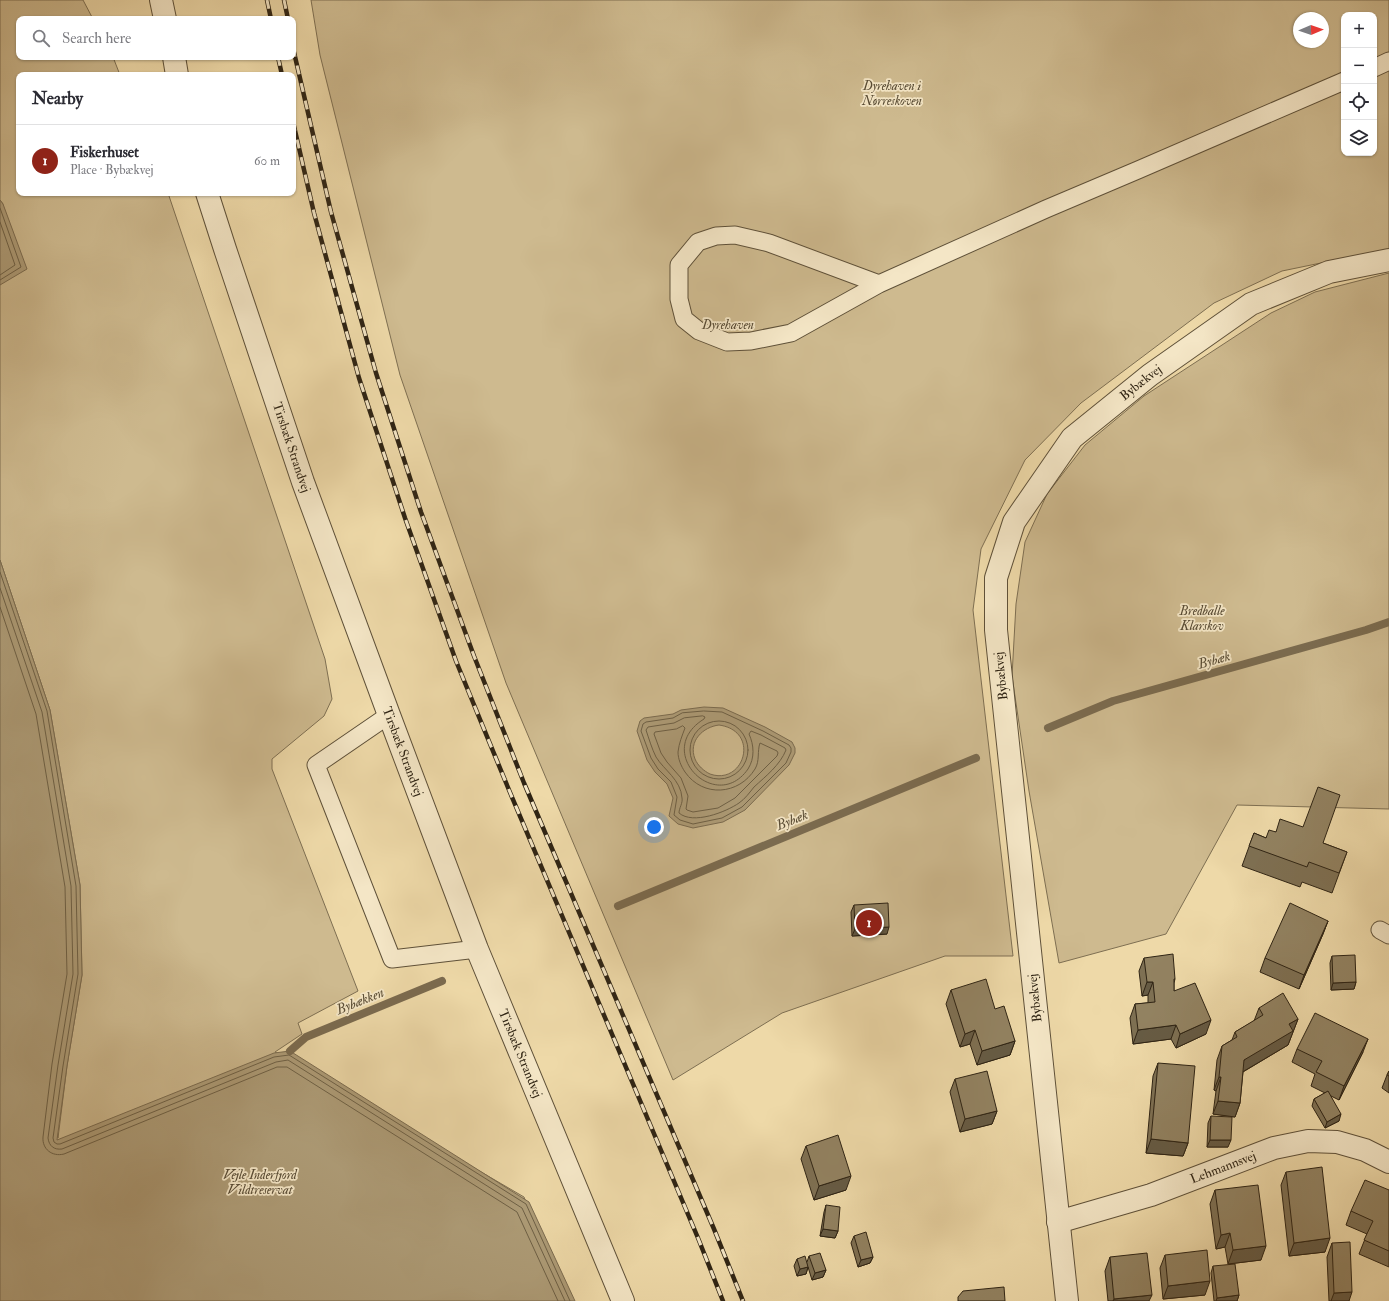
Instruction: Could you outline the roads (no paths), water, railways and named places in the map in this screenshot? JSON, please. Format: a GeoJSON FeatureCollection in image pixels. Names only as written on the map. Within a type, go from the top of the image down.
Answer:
{"type":"FeatureCollection","features":[{"type":"Feature","properties":{"kind":"street"},"geometry":{"type":"LineString","coordinates":[[161,0],[164,16]]}},
{"type":"Feature","properties":{"kind":"street"},"geometry":{"type":"LineString","coordinates":[[175,60],[177,72]]}},
{"type":"Feature","properties":{"kind":"street","name":"Tirsbæk Strandvej"},"geometry":{"type":"LineString","coordinates":[[209,196],[225,249],[303,482],[388,715],[477,949],[623,1301]]}},
{"type":"Feature","properties":{"kind":"street","name":"Bybækvej"},"geometry":{"type":"LineString","coordinates":[[1067,1301],[996,630],[996,578],[1014,522],[1072,438],[1150,375],[1251,304],[1329,272],[1389,260]]}},
{"type":"Feature","properties":{"kind":"street","name":"Lehmannsvej"},"geometry":{"type":"LineString","coordinates":[[1058,1222],[1151,1195],[1274,1148],[1308,1141],[1336,1142],[1365,1150],[1389,1162]]}},
{"type":"Feature","properties":{"kind":"lane"},"geometry":{"type":"LineString","coordinates":[[1377,67],[1389,61]]}},
{"type":"Feature","properties":{"kind":"lane"},"geometry":{"type":"LineString","coordinates":[[879,284],[769,243],[735,235],[716,236],[698,242],[679,265],[679,299],[684,319],[699,331],[727,342],[751,341],[791,333],[879,284],[1046,208],[1153,164],[1341,82]]}},
{"type":"Feature","properties":{"kind":"lane"},"geometry":{"type":"LineString","coordinates":[[388,715],[316,765],[392,959],[477,949]]}},
{"type":"Feature","properties":{"kind":"water"},"geometry":{"type":"Polygon","coordinates":[[[0,200],[3,204],[27,269],[0,285],[0,200]]]}},
{"type":"Feature","properties":{"kind":"water","name":"Vejle Inderfjord Vildtreservat"},"geometry":{"type":"Polygon","coordinates":[[[0,560],[50,710],[80,885],[82,975],[57,1140],[274,1053],[290,1051],[529,1202],[575,1301],[0,1301],[0,560]]]}},
{"type":"Feature","properties":{"kind":"water"},"geometry":{"type":"Polygon","coordinates":[[[704,707],[723,708],[765,727],[792,742],[795,748],[795,753],[789,765],[745,810],[723,822],[693,828],[678,824],[669,816],[673,798],[667,784],[655,772],[647,760],[637,731],[640,721],[644,718],[673,714],[681,710],[704,707]],[[719,725],[713,726],[698,736],[695,741],[693,752],[695,759],[701,768],[710,774],[722,776],[732,772],[739,765],[743,756],[744,746],[740,737],[732,729],[719,725]]]}},
{"type":"Feature","properties":{"kind":"waterway","name":"Bybæk"},"geometry":{"type":"LineString","coordinates":[[1048,728],[1113,701],[1366,630],[1389,622]]}},
{"type":"Feature","properties":{"kind":"waterway","name":"Bybæk"},"geometry":{"type":"LineString","coordinates":[[618,906],[976,758]]}},
{"type":"Feature","properties":{"kind":"waterway","name":"Bybækken"},"geometry":{"type":"LineString","coordinates":[[290,1051],[306,1037],[442,981]]}},
{"type":"Feature","properties":{"kind":"railway"},"geometry":{"type":"LineString","coordinates":[[267,0],[270,16]]}},
{"type":"Feature","properties":{"kind":"railway"},"geometry":{"type":"LineString","coordinates":[[284,0],[287,16]]}},
{"type":"Feature","properties":{"kind":"railway"},"geometry":{"type":"LineString","coordinates":[[279,60],[281,72]]}},
{"type":"Feature","properties":{"kind":"railway"},"geometry":{"type":"LineString","coordinates":[[296,60],[331,212],[376,373],[421,512],[474,656],[524,783],[714,1229],[743,1301]]}},
{"type":"Feature","properties":{"kind":"railway"},"geometry":{"type":"LineString","coordinates":[[296,135],[314,213],[359,378],[405,518],[456,661],[723,1301]]}},
{"type":"Feature","properties":{"kind":"place","name":"Fiskerhuset"},"geometry":{"type":"Point","coordinates":[869,923]}},
{"type":"Feature","properties":{"kind":"park label","name":"Dyrehaven i Nørreskoven"},"geometry":{"type":"Point","coordinates":[892,94]}},
{"type":"Feature","properties":{"kind":"park label","name":"Dyrehaven"},"geometry":{"type":"Point","coordinates":[728,325]}},
{"type":"Feature","properties":{"kind":"park label","name":"Bredballe Klarskov"},"geometry":{"type":"Point","coordinates":[1202,618]}}]}
